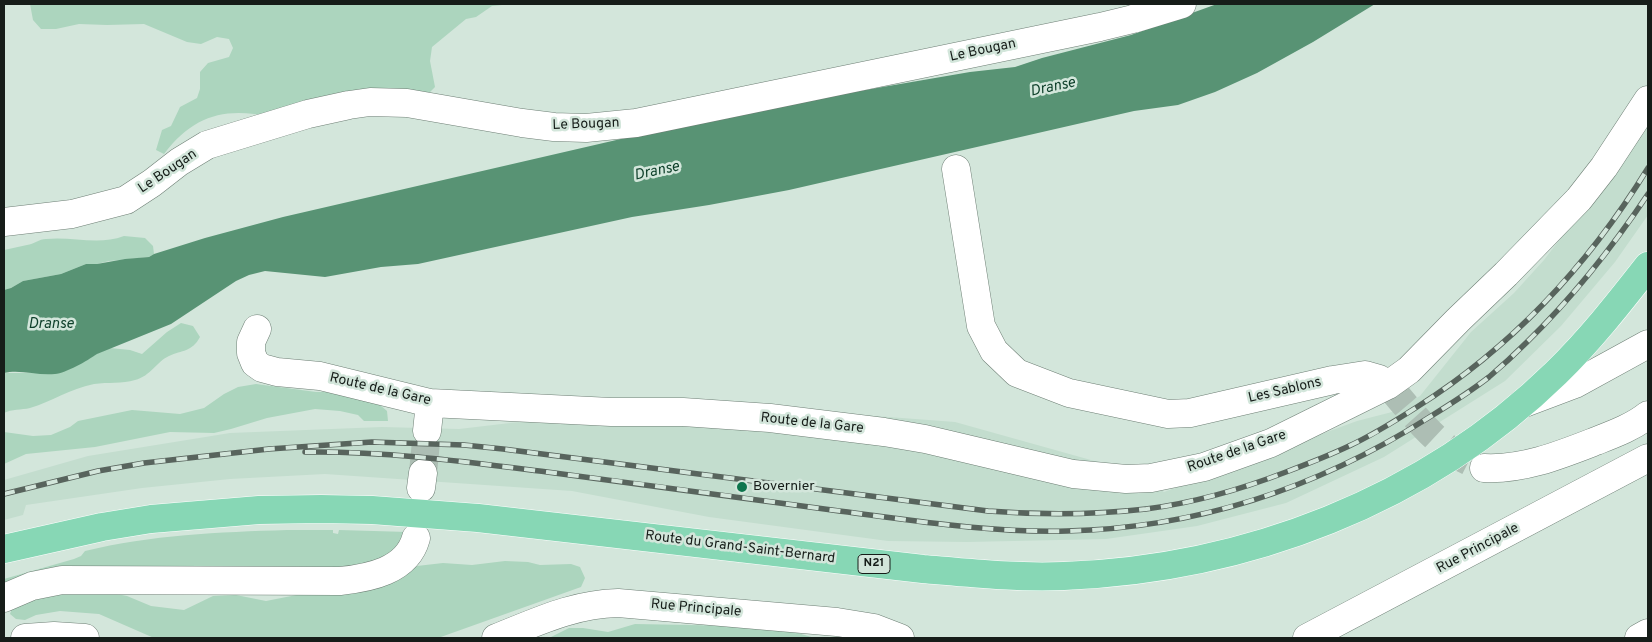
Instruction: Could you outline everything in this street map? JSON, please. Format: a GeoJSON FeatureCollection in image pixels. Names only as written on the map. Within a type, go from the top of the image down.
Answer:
{"type":"FeatureCollection","features":[{"type":"Feature","properties":{"kind":"main road","name":"Route du Grand-Saint-Bernard"},"geometry":{"type":"LineString","coordinates":[[4,549],[102,527],[151,519],[259,510],[321,509],[372,510],[478,518],[923,569],[1062,576],[1103,574],[1167,566],[1227,554],[1314,527],[1359,508],[1430,470],[1494,426],[1521,405],[1556,373],[1587,340],[1648,266]]}},
{"type":"Feature","properties":{"kind":"street","name":"Le Bougan"},"geometry":{"type":"LineString","coordinates":[[4,222],[72,214],[126,200],[179,162],[208,145],[308,114],[348,104],[370,102],[407,103],[539,126],[570,128],[606,127],[764,97],[1100,27],[1182,4]]}},
{"type":"Feature","properties":{"kind":"street"},"geometry":{"type":"LineString","coordinates":[[1388,385],[1409,370],[1579,199],[1604,167],[1648,100]]}},
{"type":"Feature","properties":{"kind":"street","name":"Les Sablons"},"geometry":{"type":"LineString","coordinates":[[956,169],[981,326],[994,352],[1017,373],[1069,393],[1168,414],[1190,413],[1333,380],[1365,375],[1388,385]]}},
{"type":"Feature","properties":{"kind":"street","name":"Route de la Gare"},"geometry":{"type":"LineString","coordinates":[[257,329],[251,342],[251,353],[255,363],[262,368],[277,372],[320,376],[430,403],[611,412],[683,412],[770,418],[916,437],[1073,474],[1126,479],[1151,478],[1204,467],[1270,443],[1388,385]]}},
{"type":"Feature","properties":{"kind":"street"},"geometry":{"type":"LineString","coordinates":[[1521,405],[1575,384],[1648,344]]}},
{"type":"Feature","properties":{"kind":"street"},"geometry":{"type":"LineString","coordinates":[[427,431],[430,403]]}},
{"type":"Feature","properties":{"kind":"street"},"geometry":{"type":"LineString","coordinates":[[1484,468],[1501,469],[1527,465],[1619,432],[1648,415]]}},
{"type":"Feature","properties":{"kind":"street","name":"Rue Principale"},"geometry":{"type":"LineString","coordinates":[[1307,638],[1648,458]]}},
{"type":"Feature","properties":{"kind":"street"},"geometry":{"type":"LineString","coordinates":[[4,598],[32,586],[62,580],[340,581],[358,579],[378,574],[402,561],[414,547],[416,538]]}},
{"type":"Feature","properties":{"kind":"street","name":"Rue Principale"},"geometry":{"type":"LineString","coordinates":[[496,638],[573,608],[618,603],[837,622],[874,628],[900,638]]}},
{"type":"Feature","properties":{"kind":"street"},"geometry":{"type":"LineString","coordinates":[[1639,638],[1648,633]]}},
{"type":"Feature","properties":{"kind":"street"},"geometry":{"type":"LineString","coordinates":[[25,638],[54,636],[85,638]]}},
{"type":"Feature","properties":{"kind":"shaded area"},"geometry":{"type":"Polygon","coordinates":[[[30,4],[512,4],[492,6],[476,17],[466,19],[432,47],[430,61],[435,87],[429,93],[271,117],[239,113],[225,114],[212,117],[187,130],[164,154],[156,150],[162,130],[171,126],[180,107],[197,98],[200,89],[200,72],[208,63],[229,57],[233,48],[229,39],[217,37],[201,44],[187,42],[144,24],[79,24],[56,29],[41,29],[33,20],[30,4]]]}},
{"type":"Feature","properties":{"kind":"shaded area"},"geometry":{"type":"Polygon","coordinates":[[[1648,114],[1648,215],[1615,262],[1561,326],[1505,381],[1384,457],[1286,503],[1197,526],[1106,539],[967,542],[888,541],[709,517],[572,491],[325,474],[230,479],[142,488],[26,505],[23,515],[4,520],[4,480],[88,456],[230,433],[382,427],[459,429],[689,402],[955,422],[1123,469],[1164,492],[1357,421],[1392,412],[1420,396],[1471,332],[1514,293],[1544,260],[1607,178],[1648,114]]]}},
{"type":"Feature","properties":{"kind":"shaded area"},"geometry":{"type":"Polygon","coordinates":[[[124,236],[145,238],[153,246],[154,254],[149,257],[86,264],[61,274],[23,281],[4,290],[4,250],[43,239],[95,241],[124,236]]]}},
{"type":"Feature","properties":{"kind":"shaded area"},"geometry":{"type":"Polygon","coordinates":[[[181,323],[193,326],[200,337],[197,342],[190,348],[164,359],[141,378],[125,382],[99,383],[85,386],[30,408],[4,413],[4,373],[39,373],[87,360],[110,348],[130,350],[142,354],[167,332],[181,323]]]}},
{"type":"Feature","properties":{"kind":"shaded area"},"geometry":{"type":"Polygon","coordinates":[[[256,384],[373,399],[387,411],[388,421],[364,421],[358,415],[315,409],[267,418],[214,433],[170,432],[95,447],[26,454],[4,464],[4,432],[33,436],[51,435],[70,427],[78,421],[132,410],[180,414],[204,408],[238,387],[256,384]]]}},
{"type":"Feature","properties":{"kind":"shaded area"},"geometry":{"type":"Polygon","coordinates":[[[287,530],[333,530],[333,533],[338,534],[339,530],[408,532],[406,543],[373,569],[4,590],[4,579],[74,559],[81,556],[85,551],[135,541],[185,535],[287,530]]]}},
{"type":"Feature","properties":{"kind":"shaded area"},"geometry":{"type":"Polygon","coordinates":[[[505,561],[528,562],[540,565],[571,564],[580,567],[585,578],[581,587],[438,638],[154,638],[99,614],[60,611],[36,615],[25,620],[16,619],[10,614],[13,605],[49,591],[107,592],[127,596],[151,606],[184,610],[213,596],[236,595],[266,601],[337,587],[394,579],[417,566],[443,563],[472,565],[505,561]]]}},
{"type":"Feature","properties":{"kind":"shaded area"},"geometry":{"type":"Polygon","coordinates":[[[635,624],[741,626],[784,629],[815,638],[549,638],[569,628],[608,632],[635,624]]]}},
{"type":"Feature","properties":{"kind":"water","name":"Dranse"},"geometry":{"type":"Polygon","coordinates":[[[1217,4],[1375,4],[1313,42],[1257,73],[1215,92],[1178,105],[1134,111],[789,190],[632,217],[418,264],[381,267],[325,277],[265,271],[236,281],[171,324],[97,354],[65,371],[55,374],[4,373],[4,290],[23,281],[61,274],[86,264],[149,257],[205,238],[283,217],[677,126],[836,95],[970,72],[1015,67],[1131,35],[1217,4]]]}},
{"type":"Feature","properties":{"kind":"tunnel"},"geometry":{"type":"LineString","coordinates":[[1388,385],[1420,422],[1443,444],[1455,454],[1484,468]]}},
{"type":"Feature","properties":{"kind":"tunnel"},"geometry":{"type":"LineString","coordinates":[[423,473],[427,431]]}},
{"type":"Feature","properties":{"kind":"railway"},"geometry":{"type":"LineString","coordinates":[[4,494],[98,471],[144,463],[269,449],[372,442],[464,445],[503,449],[988,511],[1047,514],[1086,513],[1146,509],[1182,503],[1252,484],[1294,469],[1358,442],[1384,428],[1452,383],[1485,358],[1546,301],[1600,237],[1648,168]]}},
{"type":"Feature","properties":{"kind":"railway"},"geometry":{"type":"LineString","coordinates":[[305,452],[366,453],[457,461],[920,522],[979,528],[1067,531],[1163,522],[1210,512],[1300,483],[1387,443],[1467,393],[1508,360],[1576,290],[1606,253],[1648,194]]}},
{"type":"Feature","properties":{"kind":"place","name":"Bovernier"},"geometry":{"type":"Point","coordinates":[742,487]}}]}
